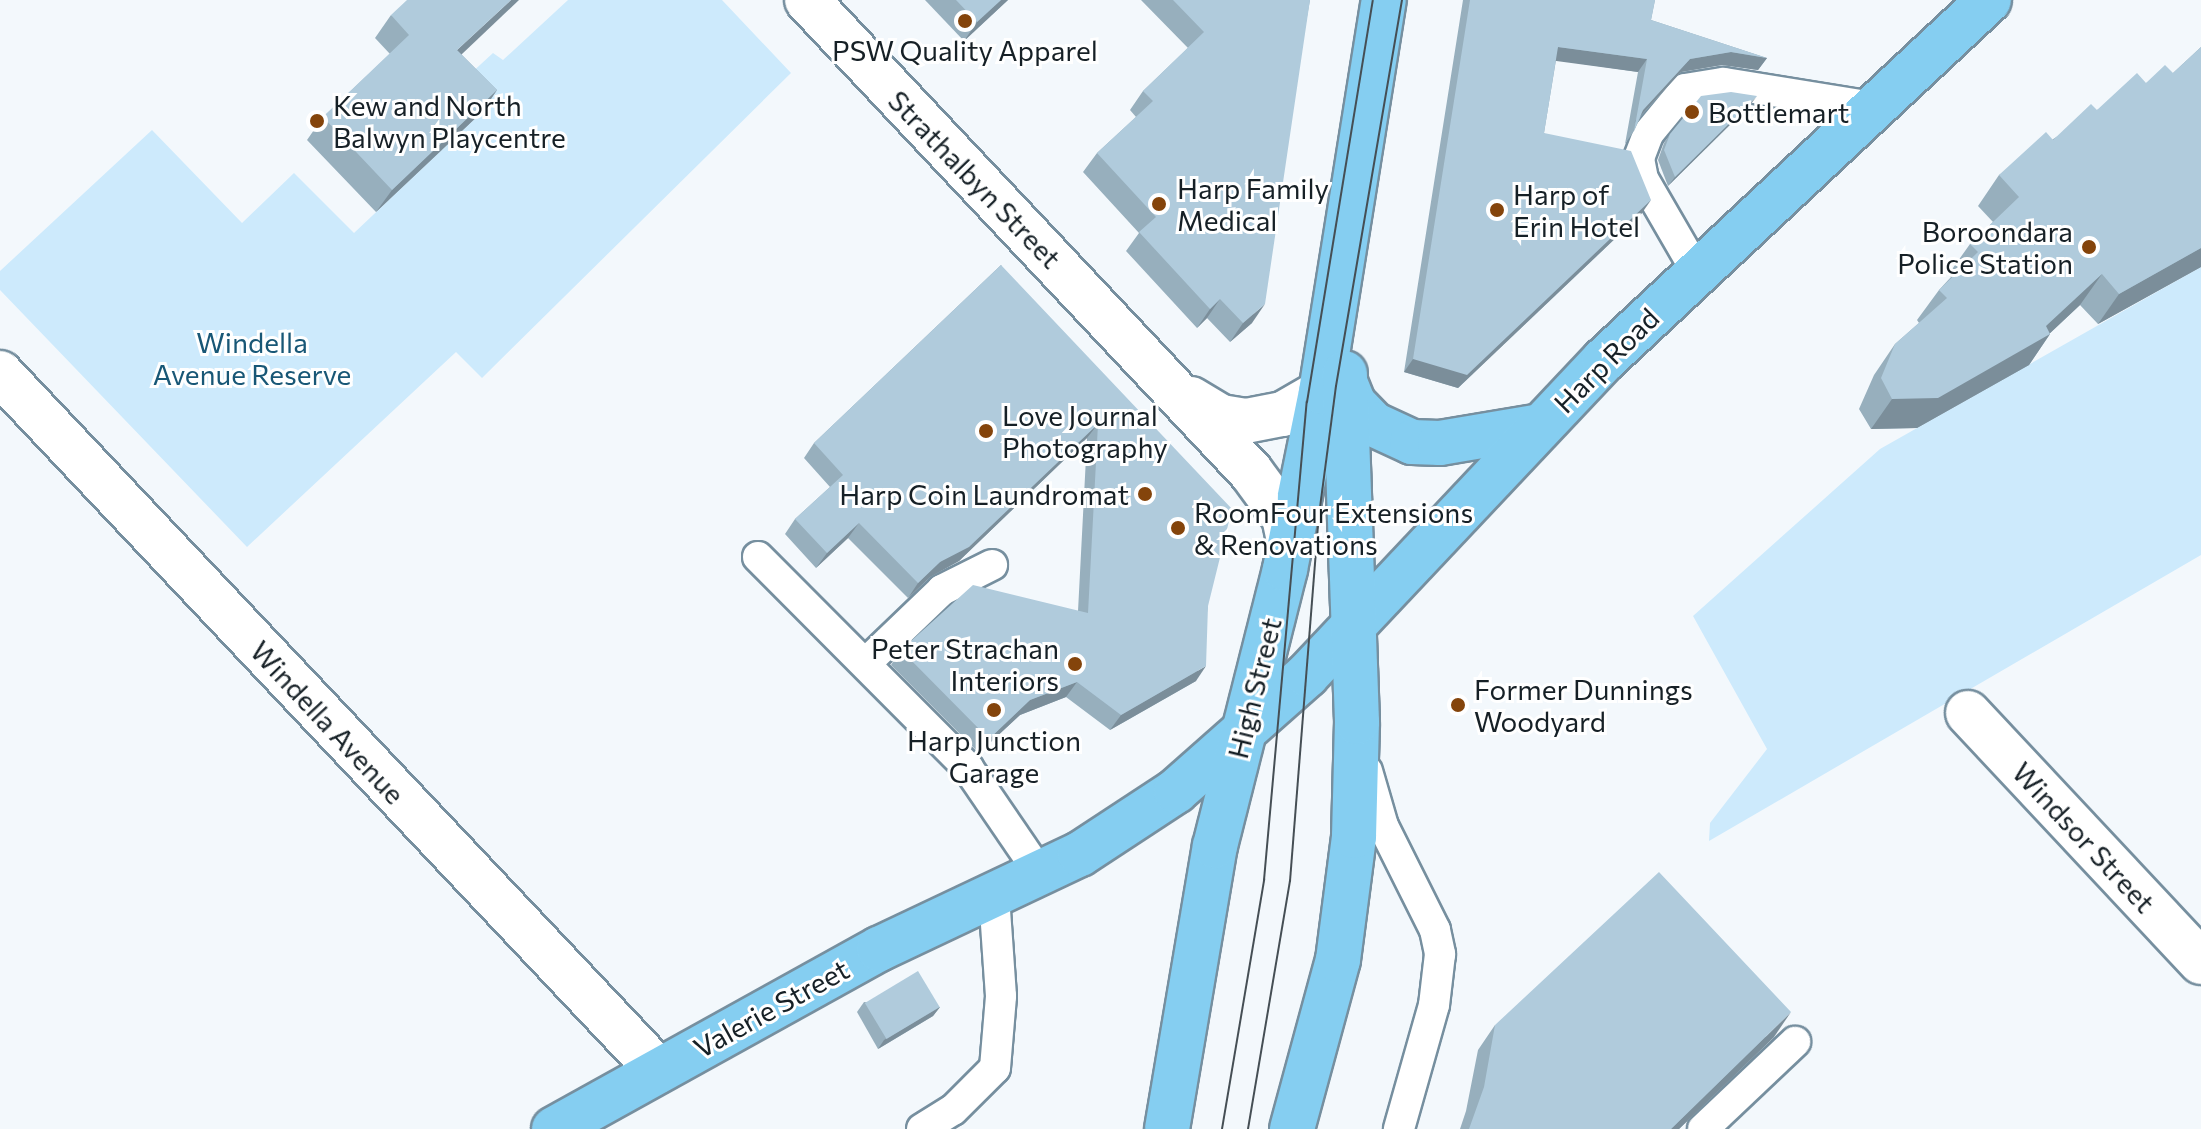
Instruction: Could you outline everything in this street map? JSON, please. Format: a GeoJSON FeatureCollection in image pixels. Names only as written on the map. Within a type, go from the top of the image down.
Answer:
{"type":"FeatureCollection","features":[{"type":"Feature","properties":{"kind":"main road","name":"Harp Road"},"geometry":{"type":"LineString","coordinates":[[1241,737],[1352,627],[1540,426],[1697,272],[1989,0]]}},
{"type":"Feature","properties":{"kind":"main road","name":"High Street"},"geometry":{"type":"LineString","coordinates":[[1292,1129],[1323,1026],[1349,891],[1357,722],[1333,387],[1343,247],[1381,2]]}},
{"type":"Feature","properties":{"kind":"main road","name":"High Street"},"geometry":{"type":"LineString","coordinates":[[1167,1129],[1204,900],[1241,737],[1333,387]]}},
{"type":"Feature","properties":{"kind":"main road"},"geometry":{"type":"LineString","coordinates":[[1333,387],[1373,424],[1412,442],[1440,443],[1540,426]]}},
{"type":"Feature","properties":{"kind":"main road","name":"Valerie Street"},"geometry":{"type":"LineString","coordinates":[[554,1129],[879,949],[1041,875],[1122,830],[1241,737]]}},
{"type":"Feature","properties":{"kind":"street","name":"Strathalbyn Street"},"geometry":{"type":"LineString","coordinates":[[807,0],[1266,488],[1284,517],[1290,545]]}},
{"type":"Feature","properties":{"kind":"street","name":"Strathalbyn Street"},"geometry":{"type":"LineString","coordinates":[[1145,357],[1178,389],[1221,417],[1269,418],[1333,387]]}},
{"type":"Feature","properties":{"kind":"street","name":"Windella Avenue"},"geometry":{"type":"LineString","coordinates":[[0,373],[658,1070]]}},
{"type":"Feature","properties":{"kind":"street","name":"Windsor Street"},"geometry":{"type":"LineString","coordinates":[[1968,713],[2201,962]]}},
{"type":"Feature","properties":{"kind":"lane"},"geometry":{"type":"LineString","coordinates":[[1697,272],[1643,179],[1639,158],[1648,134],[1685,89],[1724,83],[1872,107]]}},
{"type":"Feature","properties":{"kind":"lane"},"geometry":{"type":"LineString","coordinates":[[758,557],[867,662],[968,768],[1041,875]]}},
{"type":"Feature","properties":{"kind":"lane"},"geometry":{"type":"LineString","coordinates":[[867,662],[942,590],[992,565]]}},
{"type":"Feature","properties":{"kind":"lane","name":"High Street"},"geometry":{"type":"LineString","coordinates":[[1357,722],[1375,805],[1435,930],[1440,954],[1434,1005],[1399,1129]]}},
{"type":"Feature","properties":{"kind":"lane"},"geometry":{"type":"LineString","coordinates":[[922,1129],[953,1110],[995,1068],[1001,996],[994,896]]}},
{"type":"Feature","properties":{"kind":"lane"},"geometry":{"type":"LineString","coordinates":[[1703,1129],[1795,1042]]}},
{"type":"Feature","properties":{"kind":"green space","name":"Windella Avenue Reserve"},"geometry":{"type":"Polygon","coordinates":[[[568,0],[722,0],[791,73],[482,378],[456,352],[247,547],[0,290],[0,271],[152,130],[242,223],[294,173],[354,233],[481,113],[456,87],[493,53],[503,60],[568,0]]]}},
{"type":"Feature","properties":{"kind":"green space"},"geometry":{"type":"Polygon","coordinates":[[[2201,267],[2201,555],[1709,841],[1710,823],[1767,749],[1693,616],[1880,449],[2201,267]]]}},
{"type":"Feature","properties":{"kind":"building"},"geometry":{"type":"Polygon","coordinates":[[[407,0],[511,0],[457,50],[497,90],[392,190],[323,117],[409,35],[391,15],[407,0]]]}},
{"type":"Feature","properties":{"kind":"building"},"geometry":{"type":"Polygon","coordinates":[[[956,0],[1001,0],[977,22],[956,0]]]}},
{"type":"Feature","properties":{"kind":"building"},"geometry":{"type":"Polygon","coordinates":[[[1173,0],[1310,0],[1265,304],[1243,323],[1220,299],[1210,309],[1139,232],[1156,217],[1097,153],[1153,101],[1143,91],[1204,32],[1173,0]]]}},
{"type":"Feature","properties":{"kind":"building"},"geometry":{"type":"Polygon","coordinates":[[[1470,0],[1655,0],[1651,20],[1767,58],[1731,52],[1690,59],[1643,110],[1634,131],[1647,59],[1558,47],[1544,133],[1631,151],[1651,200],[1467,375],[1413,359],[1470,0]]]}},
{"type":"Feature","properties":{"kind":"building","name":"Boroondara Police Station"},"geometry":{"type":"Polygon","coordinates":[[[2201,47],[2201,248],[2119,294],[2102,274],[2046,326],[2050,334],[1938,398],[1892,399],[1881,378],[1895,344],[1947,298],[1939,290],[1978,252],[1970,244],[2019,197],[1999,175],[2046,132],[2053,140],[2091,104],[2097,110],[2137,73],[2146,83],[2165,65],[2173,73],[2201,47]]]}},
{"type":"Feature","properties":{"kind":"building"},"geometry":{"type":"Polygon","coordinates":[[[1731,92],[1757,96],[1675,177],[1664,150],[1670,134],[1701,96],[1731,92]]]}},
{"type":"Feature","properties":{"kind":"building"},"geometry":{"type":"Polygon","coordinates":[[[1001,265],[1232,509],[1208,606],[1206,666],[1121,715],[1077,682],[1030,700],[989,739],[901,650],[973,585],[1088,613],[1098,424],[969,547],[940,562],[918,583],[859,523],[827,553],[795,519],[843,475],[814,443],[1001,265]]]}},
{"type":"Feature","properties":{"kind":"building"},"geometry":{"type":"Polygon","coordinates":[[[1659,872],[1791,1012],[1671,1129],[1469,1129],[1484,1087],[1495,1025],[1659,872]]]}},
{"type":"Feature","properties":{"kind":"building"},"geometry":{"type":"Polygon","coordinates":[[[918,971],[940,1007],[886,1039],[865,1003],[918,971]]]}},
{"type":"Feature","properties":{"kind":"tram line"},"geometry":{"type":"LineString","coordinates":[[1222,1129],[1264,880],[1307,402],[1373,0]]}},
{"type":"Feature","properties":{"kind":"tram line"},"geometry":{"type":"LineString","coordinates":[[1248,1129],[1290,881],[1319,515],[1336,386],[1402,0]]}},
{"type":"Feature","properties":{"kind":"place","name":"PSW Quality Apparel"},"geometry":{"type":"Point","coordinates":[965,21]}},
{"type":"Feature","properties":{"kind":"place","name":"Bottlemart"},"geometry":{"type":"Point","coordinates":[1692,112]}},
{"type":"Feature","properties":{"kind":"place","name":"Kew and North Balwyn Playcentre"},"geometry":{"type":"Point","coordinates":[317,121]}},
{"type":"Feature","properties":{"kind":"place","name":"Harp Family Medical"},"geometry":{"type":"Point","coordinates":[1159,204]}},
{"type":"Feature","properties":{"kind":"place","name":"Harp of Erin Hotel"},"geometry":{"type":"Point","coordinates":[1497,210]}},
{"type":"Feature","properties":{"kind":"place","name":"Boroondara Police Station"},"geometry":{"type":"Point","coordinates":[2089,247]}},
{"type":"Feature","properties":{"kind":"place","name":"Love Journal Photography"},"geometry":{"type":"Point","coordinates":[986,431]}},
{"type":"Feature","properties":{"kind":"place","name":"Harp Coin Laundromat"},"geometry":{"type":"Point","coordinates":[1145,494]}},
{"type":"Feature","properties":{"kind":"place","name":"RoomFour Extensions & Renovations"},"geometry":{"type":"Point","coordinates":[1178,528]}},
{"type":"Feature","properties":{"kind":"place","name":"Peter Strachan Interiors"},"geometry":{"type":"Point","coordinates":[1075,664]}},
{"type":"Feature","properties":{"kind":"place","name":"Former Dunnings Woodyard"},"geometry":{"type":"Point","coordinates":[1458,705]}},
{"type":"Feature","properties":{"kind":"place","name":"Harp Junction Garage"},"geometry":{"type":"Point","coordinates":[994,710]}}]}
